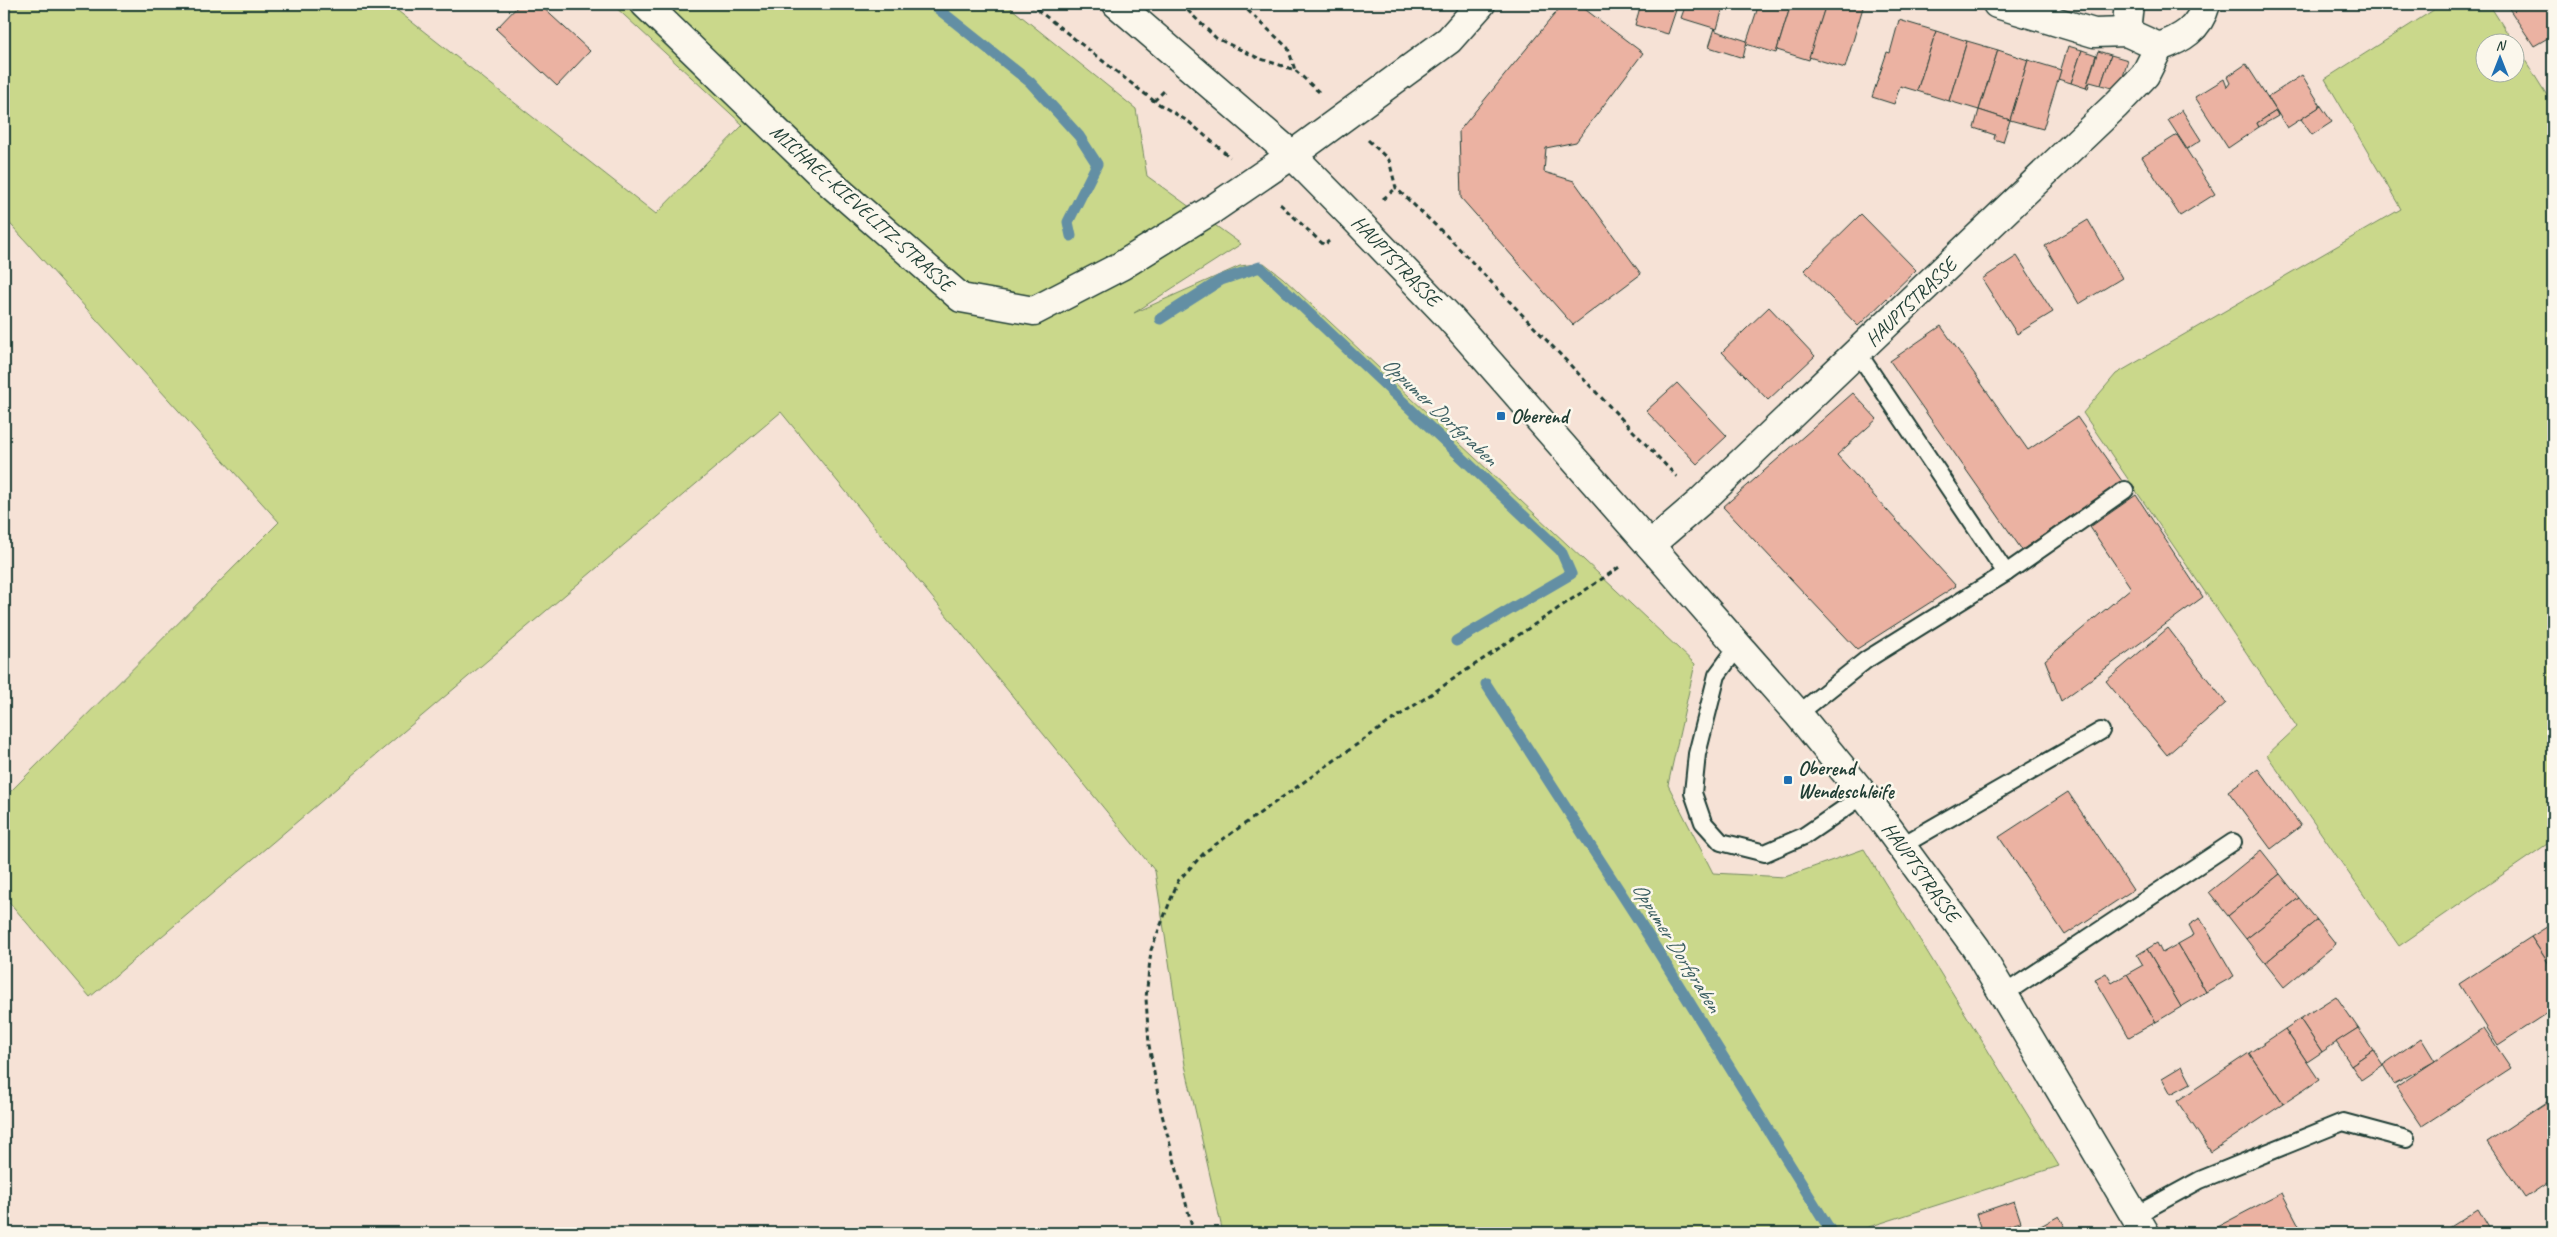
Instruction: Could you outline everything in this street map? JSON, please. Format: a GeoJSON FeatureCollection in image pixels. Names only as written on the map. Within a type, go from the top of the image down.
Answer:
{"type":"FeatureCollection","features":[{"type":"Feature","properties":{"kind":"street","name":"MICHAEL-KIEVELITZ-STRASSE"},"geometry":{"type":"LineString","coordinates":[[645,4],[830,183],[961,298],[1034,311],[1121,266],[1256,180],[1449,40],[1481,4]]}},
{"type":"Feature","properties":{"kind":"street","name":"HAUPTSTRASSE"},"geometry":{"type":"LineString","coordinates":[[1116,4],[1292,155],[1450,318],[1798,714],[1864,795],[1976,948],[2140,1225]]}},
{"type":"Feature","properties":{"kind":"street"},"geometry":{"type":"LineString","coordinates":[[1997,4],[2094,33],[2126,32],[2159,48],[2181,40],[2194,28],[2206,4]]}},
{"type":"Feature","properties":{"kind":"street"},"geometry":{"type":"LineString","coordinates":[[2126,32],[2129,4]]}},
{"type":"Feature","properties":{"kind":"street","name":"HAUPTSTRASSE"},"geometry":{"type":"LineString","coordinates":[[1650,545],[1700,502],[1858,353],[2128,93],[2144,75],[2159,48]]}},
{"type":"Feature","properties":{"kind":"lane"},"geometry":{"type":"LineString","coordinates":[[1858,353],[2006,573]]}},
{"type":"Feature","properties":{"kind":"lane"},"geometry":{"type":"LineString","coordinates":[[1798,714],[1866,660],[2006,573],[2125,490]]}},
{"type":"Feature","properties":{"kind":"lane"},"geometry":{"type":"LineString","coordinates":[[1739,645],[1717,675],[1697,754],[1693,793],[1703,822],[1721,842],[1765,853],[1804,836],[1864,795]]}},
{"type":"Feature","properties":{"kind":"lane"},"geometry":{"type":"LineString","coordinates":[[1901,846],[2101,731]]}},
{"type":"Feature","properties":{"kind":"lane"},"geometry":{"type":"LineString","coordinates":[[2004,994],[2233,842]]}},
{"type":"Feature","properties":{"kind":"lane"},"geometry":{"type":"LineString","coordinates":[[2140,1225],[2200,1180],[2343,1122],[2406,1139]]}},
{"type":"Feature","properties":{"kind":"path"},"geometry":{"type":"LineString","coordinates":[[1030,4],[1154,101],[1189,122],[1256,180],[1324,245]]}},
{"type":"Feature","properties":{"kind":"path"},"geometry":{"type":"LineString","coordinates":[[1181,4],[1216,38],[1258,58],[1295,70],[1345,117],[1389,160],[1396,188],[1451,240],[1700,502]]}},
{"type":"Feature","properties":{"kind":"path"},"geometry":{"type":"LineString","coordinates":[[1241,4],[1288,48],[1295,70]]}},
{"type":"Feature","properties":{"kind":"path"},"geometry":{"type":"LineString","coordinates":[[1194,1233],[1161,1111],[1149,1045],[1146,998],[1151,950],[1178,881],[1213,846],[1366,738],[1611,574],[1650,545]]}},
{"type":"Feature","properties":{"kind":"green space"},"geometry":{"type":"Polygon","coordinates":[[[4,4],[389,4],[656,214],[743,125],[612,4],[1006,4],[1136,109],[1147,176],[1241,244],[1134,313],[1240,266],[1264,263],[1283,278],[1695,664],[1668,785],[1713,873],[1785,877],[1864,849],[2059,1166],[1850,1233],[1223,1233],[1185,1065],[1155,871],[781,412],[90,997],[4,896],[4,798],[279,522],[4,217],[4,4]]]}},
{"type":"Feature","properties":{"kind":"green space"},"geometry":{"type":"Polygon","coordinates":[[[2443,4],[2489,4],[2507,32],[2474,32],[2474,82],[2524,82],[2524,58],[2553,105],[2553,840],[2399,946],[2267,755],[2297,727],[2083,413],[2116,374],[2401,209],[2325,79],[2443,4]]]}},
{"type":"Feature","properties":{"kind":"building"},"geometry":{"type":"Polygon","coordinates":[[[406,4],[419,4],[414,10],[406,4]]]}},
{"type":"Feature","properties":{"kind":"building"},"geometry":{"type":"Polygon","coordinates":[[[520,4],[539,4],[590,51],[557,86],[496,29],[520,4]]]}},
{"type":"Feature","properties":{"kind":"building"},"geometry":{"type":"Polygon","coordinates":[[[1563,4],[1578,4],[1643,53],[1576,142],[1546,148],[1544,172],[1574,181],[1641,274],[1573,325],[1461,198],[1459,131],[1563,4]]]}},
{"type":"Feature","properties":{"kind":"building"},"geometry":{"type":"Polygon","coordinates":[[[1641,4],[1678,4],[1668,34],[1635,25],[1641,4]]]}},
{"type":"Feature","properties":{"kind":"building"},"geometry":{"type":"Polygon","coordinates":[[[1686,4],[1724,4],[1717,29],[1681,18],[1686,4]]]}},
{"type":"Feature","properties":{"kind":"building"},"geometry":{"type":"Polygon","coordinates":[[[1759,4],[1791,4],[1776,53],[1746,44],[1759,4]]]}},
{"type":"Feature","properties":{"kind":"building"},"geometry":{"type":"Polygon","coordinates":[[[1791,4],[1826,4],[1809,60],[1777,50],[1791,4]]]}},
{"type":"Feature","properties":{"kind":"building"},"geometry":{"type":"Polygon","coordinates":[[[1826,4],[1864,4],[1845,68],[1809,57],[1826,4]]]}},
{"type":"Feature","properties":{"kind":"building"},"geometry":{"type":"Polygon","coordinates":[[[2506,4],[2553,4],[2553,35],[2534,46],[2506,4]]]}},
{"type":"Feature","properties":{"kind":"building"},"geometry":{"type":"Polygon","coordinates":[[[1899,20],[1936,31],[1917,91],[1900,86],[1894,104],[1872,97],[1887,52],[1890,53],[1899,20]]]}},
{"type":"Feature","properties":{"kind":"building"},"geometry":{"type":"Polygon","coordinates":[[[1715,28],[1716,31],[1747,41],[1743,58],[1709,47],[1715,28]]]}},
{"type":"Feature","properties":{"kind":"building"},"geometry":{"type":"Polygon","coordinates":[[[1936,31],[1967,41],[1949,101],[1917,91],[1936,31]]]}},
{"type":"Feature","properties":{"kind":"building"},"geometry":{"type":"Polygon","coordinates":[[[1967,41],[1998,50],[1979,110],[1949,101],[1967,41]]]}},
{"type":"Feature","properties":{"kind":"building"},"geometry":{"type":"Polygon","coordinates":[[[2068,46],[2082,50],[2071,83],[2058,79],[2068,46]]]}},
{"type":"Feature","properties":{"kind":"building"},"geometry":{"type":"Polygon","coordinates":[[[1998,50],[2028,60],[2010,120],[1979,110],[1998,50]]]}},
{"type":"Feature","properties":{"kind":"building"},"geometry":{"type":"Polygon","coordinates":[[[2082,50],[2096,55],[2086,88],[2071,83],[2082,50]]]}},
{"type":"Feature","properties":{"kind":"building"},"geometry":{"type":"Polygon","coordinates":[[[2098,51],[2111,55],[2101,85],[2090,82],[2088,88],[2086,88],[2098,51]]]}},
{"type":"Feature","properties":{"kind":"building"},"geometry":{"type":"Polygon","coordinates":[[[2111,55],[2128,60],[2119,90],[2101,85],[2111,55]]]}},
{"type":"Feature","properties":{"kind":"building"},"geometry":{"type":"Polygon","coordinates":[[[2028,60],[2061,70],[2043,129],[2010,120],[2028,60]]]}},
{"type":"Feature","properties":{"kind":"building"},"geometry":{"type":"Polygon","coordinates":[[[2246,64],[2279,115],[2276,111],[2257,123],[2259,127],[2228,148],[2195,97],[2224,79],[2227,87],[2230,83],[2227,77],[2246,64]]]}},
{"type":"Feature","properties":{"kind":"building"},"geometry":{"type":"Polygon","coordinates":[[[2302,75],[2321,106],[2287,128],[2268,97],[2302,75]]]}},
{"type":"Feature","properties":{"kind":"building"},"geometry":{"type":"Polygon","coordinates":[[[2321,106],[2332,122],[2312,135],[2301,119],[2321,106]]]}},
{"type":"Feature","properties":{"kind":"building"},"geometry":{"type":"Polygon","coordinates":[[[1979,110],[2010,120],[2003,142],[1994,139],[1995,135],[1974,128],[1979,110]]]}},
{"type":"Feature","properties":{"kind":"building"},"geometry":{"type":"Polygon","coordinates":[[[2182,110],[2201,140],[2187,149],[2168,120],[2182,110]]]}},
{"type":"Feature","properties":{"kind":"building"},"geometry":{"type":"Polygon","coordinates":[[[2276,111],[2278,116],[2259,127],[2257,123],[2276,111]]]}},
{"type":"Feature","properties":{"kind":"building"},"geometry":{"type":"Polygon","coordinates":[[[2177,135],[2215,194],[2180,216],[2142,157],[2177,135]]]}},
{"type":"Feature","properties":{"kind":"building"},"geometry":{"type":"Polygon","coordinates":[[[1861,214],[1916,270],[1858,326],[1804,270],[1861,214]]]}},
{"type":"Feature","properties":{"kind":"building"},"geometry":{"type":"Polygon","coordinates":[[[2088,220],[2122,278],[2079,304],[2045,246],[2088,220]]]}},
{"type":"Feature","properties":{"kind":"building"},"geometry":{"type":"Polygon","coordinates":[[[2017,256],[2053,312],[2017,334],[1982,279],[2017,256]]]}},
{"type":"Feature","properties":{"kind":"building"},"geometry":{"type":"Polygon","coordinates":[[[1769,307],[1815,356],[1768,400],[1722,352],[1769,307]]]}},
{"type":"Feature","properties":{"kind":"building"},"geometry":{"type":"Polygon","coordinates":[[[1941,326],[2028,450],[2077,417],[2122,481],[2022,550],[1890,361],[1941,326]]]}},
{"type":"Feature","properties":{"kind":"building"},"geometry":{"type":"Polygon","coordinates":[[[1677,383],[1727,436],[1697,464],[1646,411],[1677,383]]]}},
{"type":"Feature","properties":{"kind":"building"},"geometry":{"type":"Polygon","coordinates":[[[1853,393],[1877,419],[1837,455],[1956,586],[1857,649],[1723,507],[1853,393]]]}},
{"type":"Feature","properties":{"kind":"building"},"geometry":{"type":"Polygon","coordinates":[[[2136,495],[2203,597],[2061,701],[2045,660],[2131,588],[2090,527],[2136,495]]]}},
{"type":"Feature","properties":{"kind":"building"},"geometry":{"type":"Polygon","coordinates":[[[2168,628],[2226,703],[2167,755],[2106,681],[2168,628]]]}},
{"type":"Feature","properties":{"kind":"building"},"geometry":{"type":"Polygon","coordinates":[[[2258,769],[2301,826],[2271,849],[2228,791],[2258,769]]]}},
{"type":"Feature","properties":{"kind":"building"},"geometry":{"type":"Polygon","coordinates":[[[2068,792],[2133,890],[2065,935],[1999,837],[2068,792]]]}},
{"type":"Feature","properties":{"kind":"building"},"geometry":{"type":"Polygon","coordinates":[[[2261,850],[2280,874],[2228,916],[2209,892],[2261,850]]]}},
{"type":"Feature","properties":{"kind":"building"},"geometry":{"type":"Polygon","coordinates":[[[2280,874],[2299,898],[2246,939],[2228,916],[2280,874]]]}},
{"type":"Feature","properties":{"kind":"building"},"geometry":{"type":"Polygon","coordinates":[[[2299,898],[2317,920],[2265,963],[2246,939],[2299,898]]]}},
{"type":"Feature","properties":{"kind":"building"},"geometry":{"type":"Polygon","coordinates":[[[2200,918],[2234,976],[2206,992],[2178,944],[2194,935],[2189,925],[2200,918]]]}},
{"type":"Feature","properties":{"kind":"building"},"geometry":{"type":"Polygon","coordinates":[[[2317,920],[2336,944],[2284,987],[2265,963],[2317,920]]]}},
{"type":"Feature","properties":{"kind":"building"},"geometry":{"type":"Polygon","coordinates":[[[2553,923],[2553,970],[2531,937],[2553,923]]]}},
{"type":"Feature","properties":{"kind":"building"},"geometry":{"type":"Polygon","coordinates":[[[2531,937],[2553,970],[2553,1009],[2498,1045],[2459,984],[2531,937]]]}},
{"type":"Feature","properties":{"kind":"building"},"geometry":{"type":"Polygon","coordinates":[[[2157,943],[2162,953],[2178,944],[2206,992],[2181,1007],[2147,949],[2157,943]]]}},
{"type":"Feature","properties":{"kind":"building"},"geometry":{"type":"Polygon","coordinates":[[[2147,949],[2181,1007],[2156,1022],[2127,974],[2143,965],[2137,955],[2147,949]]]}},
{"type":"Feature","properties":{"kind":"building"},"geometry":{"type":"Polygon","coordinates":[[[2106,973],[2112,983],[2127,974],[2156,1022],[2129,1037],[2095,979],[2106,973]]]}},
{"type":"Feature","properties":{"kind":"building"},"geometry":{"type":"Polygon","coordinates":[[[2336,996],[2358,1028],[2322,1052],[2300,1019],[2336,996]]]}},
{"type":"Feature","properties":{"kind":"building"},"geometry":{"type":"Polygon","coordinates":[[[2300,1019],[2322,1052],[2307,1062],[2285,1029],[2300,1019]]]}},
{"type":"Feature","properties":{"kind":"building"},"geometry":{"type":"Polygon","coordinates":[[[2358,1028],[2373,1050],[2351,1065],[2336,1042],[2358,1028]]]}},
{"type":"Feature","properties":{"kind":"building"},"geometry":{"type":"Polygon","coordinates":[[[2484,1028],[2511,1068],[2422,1126],[2396,1087],[2484,1028]]]}},
{"type":"Feature","properties":{"kind":"building"},"geometry":{"type":"Polygon","coordinates":[[[2285,1029],[2319,1080],[2283,1104],[2249,1053],[2285,1029]]]}},
{"type":"Feature","properties":{"kind":"building"},"geometry":{"type":"Polygon","coordinates":[[[2421,1038],[2435,1061],[2394,1084],[2383,1065],[2421,1038]]]}},
{"type":"Feature","properties":{"kind":"building"},"geometry":{"type":"Polygon","coordinates":[[[2373,1050],[2383,1065],[2361,1080],[2351,1065],[2373,1050]]]}},
{"type":"Feature","properties":{"kind":"building"},"geometry":{"type":"Polygon","coordinates":[[[2249,1053],[2283,1104],[2211,1152],[2177,1101],[2249,1053]]]}},
{"type":"Feature","properties":{"kind":"building"},"geometry":{"type":"Polygon","coordinates":[[[2182,1066],[2191,1083],[2171,1094],[2162,1078],[2182,1066]]]}},
{"type":"Feature","properties":{"kind":"building"},"geometry":{"type":"Polygon","coordinates":[[[2553,1098],[2553,1179],[2525,1198],[2487,1142],[2553,1098]]]}},
{"type":"Feature","properties":{"kind":"building"},"geometry":{"type":"Polygon","coordinates":[[[2282,1193],[2303,1233],[2212,1233],[2211,1230],[2282,1193]]]}},
{"type":"Feature","properties":{"kind":"building"},"geometry":{"type":"Polygon","coordinates":[[[2014,1201],[2021,1222],[1982,1233],[1976,1214],[2014,1201]]]}},
{"type":"Feature","properties":{"kind":"building"},"geometry":{"type":"Polygon","coordinates":[[[2478,1209],[2492,1233],[2452,1233],[2448,1228],[2478,1209]]]}},
{"type":"Feature","properties":{"kind":"building"},"geometry":{"type":"Polygon","coordinates":[[[2059,1216],[2069,1233],[2028,1233],[2059,1216]]]}},
{"type":"Feature","properties":{"kind":"waterway","name":"Oppumer Dorfgraben"},"geometry":{"type":"LineString","coordinates":[[932,4],[1030,82],[1079,136],[1097,164],[1068,222],[1071,236]]}},
{"type":"Feature","properties":{"kind":"waterway","name":"Oppumer Dorfgraben"},"geometry":{"type":"LineString","coordinates":[[1160,319],[1221,280],[1260,267],[1561,551],[1571,574],[1456,641]]}},
{"type":"Feature","properties":{"kind":"waterway","name":"Oppumer Dorfgraben"},"geometry":{"type":"LineString","coordinates":[[1486,684],[1641,924],[1832,1233]]}},
{"type":"Feature","properties":{"kind":"place","name":"Oberend"},"geometry":{"type":"Point","coordinates":[1501,416]}},
{"type":"Feature","properties":{"kind":"place","name":"Oberend Wendeschleife"},"geometry":{"type":"Point","coordinates":[1788,780]}}]}
